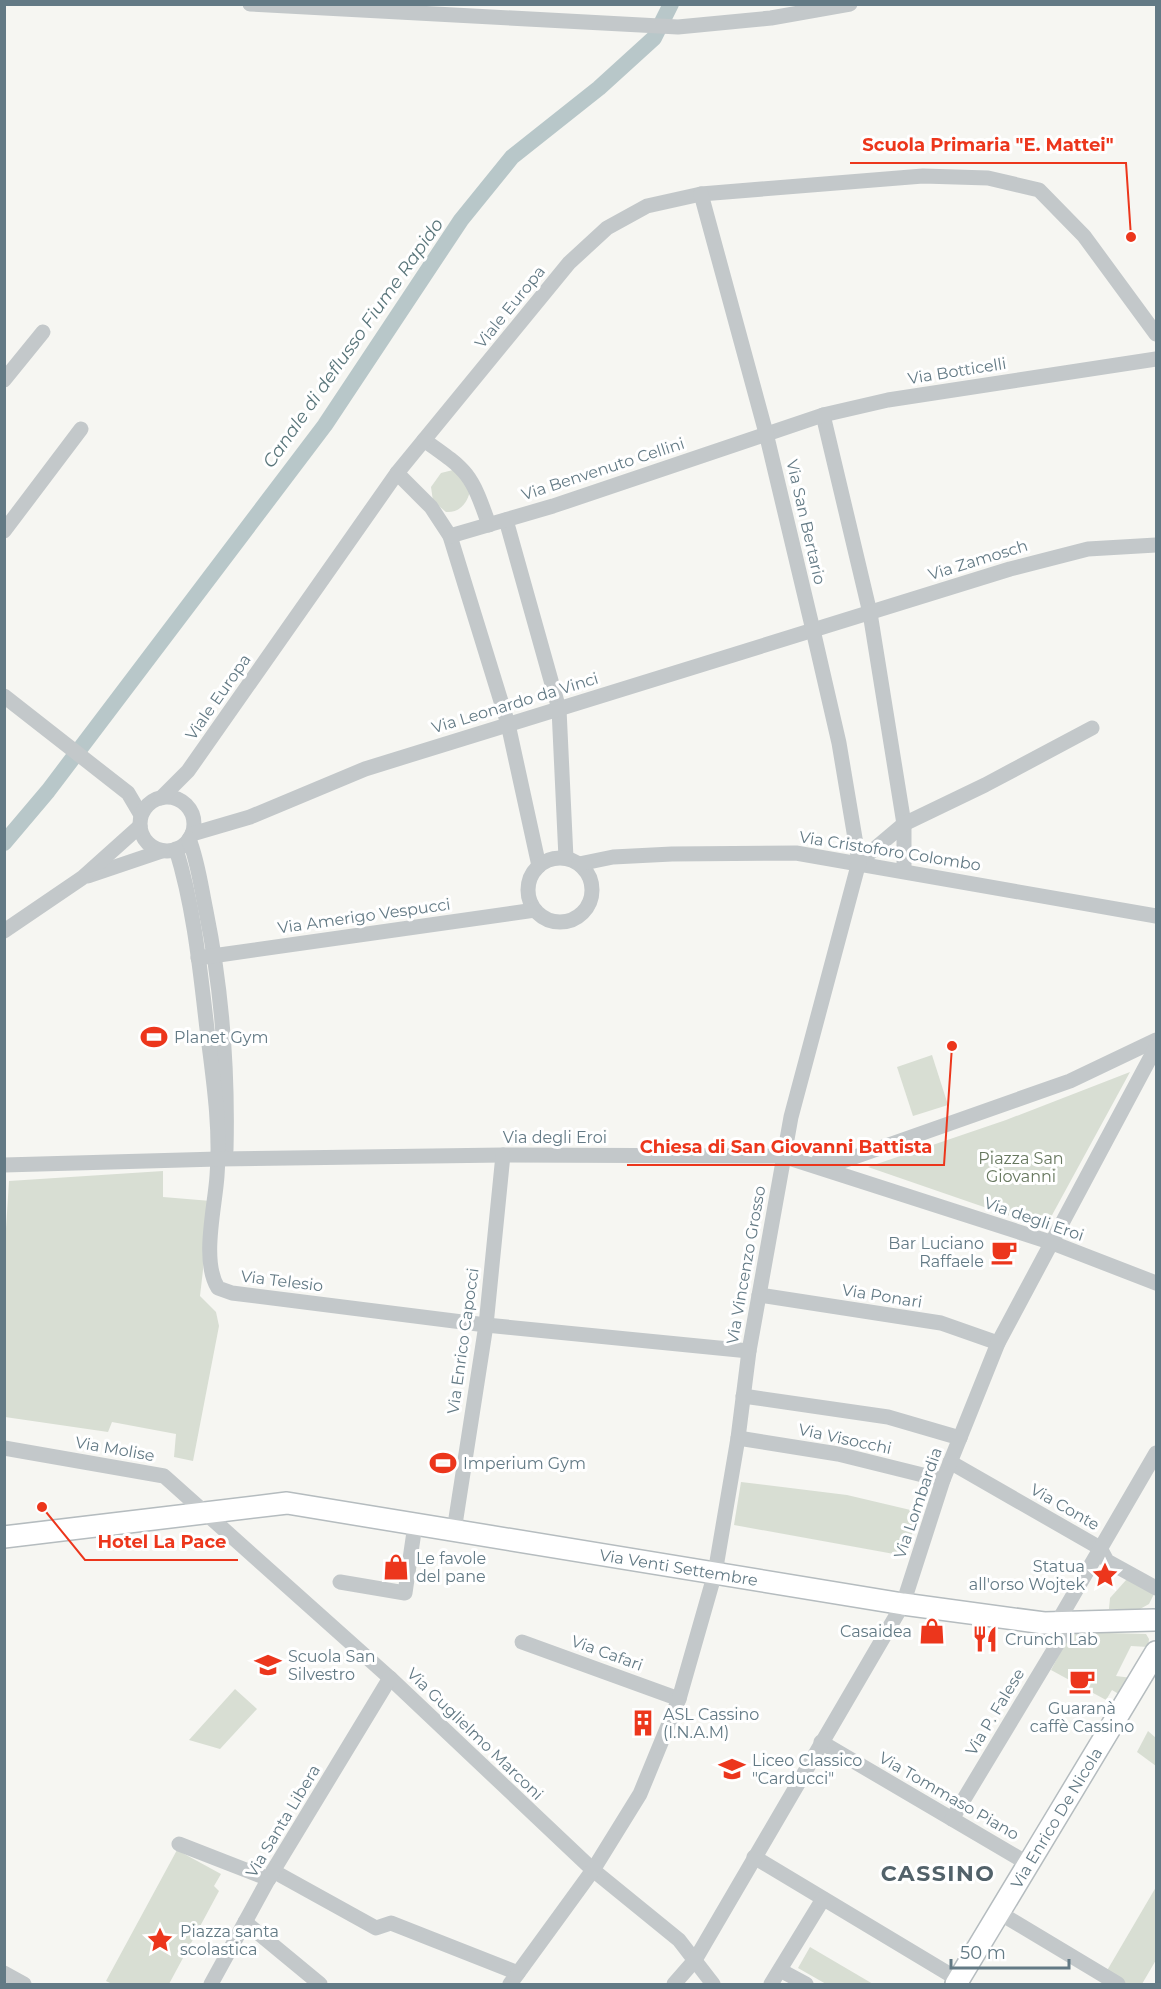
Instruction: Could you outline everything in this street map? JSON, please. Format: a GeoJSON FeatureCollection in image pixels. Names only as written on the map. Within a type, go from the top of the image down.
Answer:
{"type":"FeatureCollection","features":[{"type":"Feature","properties":{"kind":"main road","name":"Via Venti Settembre"},"geometry":{"type":"LineString","coordinates":[[4,1537],[287,1503],[903,1604],[1064,1623],[1156,1619]]}},
{"type":"Feature","properties":{"kind":"main road","name":"Via Enrico De Nicola"},"geometry":{"type":"LineString","coordinates":[[957,1982],[1156,1652]]}},
{"type":"Feature","properties":{"kind":"street"},"geometry":{"type":"LineString","coordinates":[[250,4],[678,27],[771,18],[850,4]]}},
{"type":"Feature","properties":{"kind":"street","name":"Viale Europa"},"geometry":{"type":"LineString","coordinates":[[157,799],[188,771],[396,473],[569,263],[607,228],[647,206],[701,194],[922,176],[988,178],[1039,190],[1084,236],[1156,334]]}},
{"type":"Feature","properties":{"kind":"street","name":"Via San Bertario"},"geometry":{"type":"LineString","coordinates":[[701,194],[766,434],[813,630],[839,744],[859,862]]}},
{"type":"Feature","properties":{"kind":"street"},"geometry":{"type":"LineString","coordinates":[[4,380],[43,332]]}},
{"type":"Feature","properties":{"kind":"street","name":"Via Botticelli"},"geometry":{"type":"LineString","coordinates":[[766,434],[823,415],[888,400],[1156,359]]}},
{"type":"Feature","properties":{"kind":"street"},"geometry":{"type":"LineString","coordinates":[[823,415],[870,613],[904,824],[904,870]]}},
{"type":"Feature","properties":{"kind":"street"},"geometry":{"type":"LineString","coordinates":[[4,531],[81,429]]}},
{"type":"Feature","properties":{"kind":"street","name":"Via Benvenuto Cellini"},"geometry":{"type":"LineString","coordinates":[[450,536],[506,520],[766,434]]}},
{"type":"Feature","properties":{"kind":"street"},"geometry":{"type":"LineString","coordinates":[[424,440],[462,467],[475,485],[489,525]]}},
{"type":"Feature","properties":{"kind":"street"},"geometry":{"type":"LineString","coordinates":[[396,473],[431,507],[450,536],[508,724],[539,866]]}},
{"type":"Feature","properties":{"kind":"street"},"geometry":{"type":"LineString","coordinates":[[506,520],[559,709],[572,861],[591,880],[591,899],[587,909],[571,921],[551,921],[535,910],[530,902],[529,882],[539,866],[547,861],[572,861]]}},
{"type":"Feature","properties":{"kind":"street","name":"Via Zamosch"},"geometry":{"type":"LineString","coordinates":[[813,630],[1057,555],[1088,549],[1156,545]]}},
{"type":"Feature","properties":{"kind":"street","name":"Via Leonardo da Vinci"},"geometry":{"type":"LineString","coordinates":[[190,837],[232,823],[365,769],[813,630]]}},
{"type":"Feature","properties":{"kind":"street"},"geometry":{"type":"LineString","coordinates":[[4,696],[128,793],[185,804],[202,818],[232,823]]}},
{"type":"Feature","properties":{"kind":"street"},"geometry":{"type":"LineString","coordinates":[[859,862],[904,824],[1092,728]]}},
{"type":"Feature","properties":{"kind":"street","name":"Viale Europa"},"geometry":{"type":"LineString","coordinates":[[185,804],[188,771]]}},
{"type":"Feature","properties":{"kind":"street"},"geometry":{"type":"LineString","coordinates":[[128,793],[147,842],[169,850]]}},
{"type":"Feature","properties":{"kind":"street"},"geometry":{"type":"LineString","coordinates":[[4,931],[82,878],[140,821],[157,799]]}},
{"type":"Feature","properties":{"kind":"street"},"geometry":{"type":"LineString","coordinates":[[82,878],[169,850],[190,837],[192,816],[185,804]]}},
{"type":"Feature","properties":{"kind":"street","name":"Via Telesio"},"geometry":{"type":"LineString","coordinates":[[190,837],[215,956],[228,1083],[210,1266],[218,1288],[232,1293],[486,1326],[749,1351]]}},
{"type":"Feature","properties":{"kind":"street","name":"Via Telesio"},"geometry":{"type":"LineString","coordinates":[[169,850],[183,870],[198,958],[222,1159]]}},
{"type":"Feature","properties":{"kind":"street","name":"Via Cristoforo Colombo"},"geometry":{"type":"LineString","coordinates":[[572,861],[613,856],[796,853],[859,862],[1156,916]]}},
{"type":"Feature","properties":{"kind":"street","name":"Via Vincenzo Grosso"},"geometry":{"type":"LineString","coordinates":[[592,1870],[640,1794],[679,1699],[715,1573],[738,1438],[749,1351],[783,1156],[859,862]]}},
{"type":"Feature","properties":{"kind":"street","name":"Via Amerigo Vespucci"},"geometry":{"type":"LineString","coordinates":[[198,958],[535,910]]}},
{"type":"Feature","properties":{"kind":"street"},"geometry":{"type":"LineString","coordinates":[[783,1156],[837,1163],[1070,1081],[1156,1040]]}},
{"type":"Feature","properties":{"kind":"street","name":"Via Lombardia"},"geometry":{"type":"LineString","coordinates":[[674,1984],[694,1960],[903,1604],[950,1462],[998,1343],[1156,1047]]}},
{"type":"Feature","properties":{"kind":"street","name":"Via degli Eroi"},"geometry":{"type":"LineString","coordinates":[[4,1165],[503,1155],[783,1156],[1050,1242],[1156,1283]]}},
{"type":"Feature","properties":{"kind":"street","name":"Via Enrico Capocci"},"geometry":{"type":"LineString","coordinates":[[454,1532],[486,1326],[503,1155]]}},
{"type":"Feature","properties":{"kind":"street"},"geometry":{"type":"LineString","coordinates":[[837,1163],[845,1176]]}},
{"type":"Feature","properties":{"kind":"street","name":"Via Ponari"},"geometry":{"type":"LineString","coordinates":[[759,1295],[941,1323],[998,1343]]}},
{"type":"Feature","properties":{"kind":"street"},"geometry":{"type":"LineString","coordinates":[[743,1396],[888,1417],[960,1438]]}},
{"type":"Feature","properties":{"kind":"street","name":"Via Visocchi"},"geometry":{"type":"LineString","coordinates":[[738,1438],[838,1455],[944,1480]]}},
{"type":"Feature","properties":{"kind":"street","name":"Via Molise"},"geometry":{"type":"LineString","coordinates":[[4,1448],[164,1476],[207,1514]]}},
{"type":"Feature","properties":{"kind":"street","name":"Via P. Falese"},"geometry":{"type":"LineString","coordinates":[[952,1819],[1064,1623],[1100,1548],[1156,1453]]}},
{"type":"Feature","properties":{"kind":"street","name":"Via Conte"},"geometry":{"type":"LineString","coordinates":[[950,1462],[1100,1548],[1107,1561],[1156,1588]]}},
{"type":"Feature","properties":{"kind":"street","name":"Via Guglielmo Marconi"},"geometry":{"type":"LineString","coordinates":[[207,1514],[390,1678],[592,1870],[679,1940],[713,1984]]}},
{"type":"Feature","properties":{"kind":"street"},"geometry":{"type":"LineString","coordinates":[[340,1582],[405,1593],[415,1525]]}},
{"type":"Feature","properties":{"kind":"street","name":"Via Cafari"},"geometry":{"type":"LineString","coordinates":[[522,1642],[679,1699]]}},
{"type":"Feature","properties":{"kind":"street","name":"Via Santa Libera"},"geometry":{"type":"LineString","coordinates":[[211,1984],[271,1875],[390,1678]]}},
{"type":"Feature","properties":{"kind":"street","name":"Via Tommaso Piano"},"geometry":{"type":"LineString","coordinates":[[821,1742],[1027,1863]]}},
{"type":"Feature","properties":{"kind":"street"},"geometry":{"type":"LineString","coordinates":[[179,1844],[271,1875],[376,1928],[391,1923],[514,1979],[592,1870]]}},
{"type":"Feature","properties":{"kind":"street"},"geometry":{"type":"LineString","coordinates":[[754,1857],[957,1982]]}},
{"type":"Feature","properties":{"kind":"street"},"geometry":{"type":"LineString","coordinates":[[771,1984],[823,1899]]}},
{"type":"Feature","properties":{"kind":"street"},"geometry":{"type":"LineString","coordinates":[[998,1912],[1118,1984]]}},
{"type":"Feature","properties":{"kind":"street"},"geometry":{"type":"LineString","coordinates":[[245,1922],[320,1984]]}},
{"type":"Feature","properties":{"kind":"street"},"geometry":{"type":"LineString","coordinates":[[780,1970],[806,1984]]}},
{"type":"Feature","properties":{"kind":"street"},"geometry":{"type":"LineString","coordinates":[[4,1973],[24,1984]]}},
{"type":"Feature","properties":{"kind":"green space"},"geometry":{"type":"Polygon","coordinates":[[[460,471],[470,491],[462,507],[446,512],[433,501],[431,487],[441,473],[460,471]]]}},
{"type":"Feature","properties":{"kind":"green space"},"geometry":{"type":"Polygon","coordinates":[[[932,1055],[948,1105],[913,1116],[897,1067],[932,1055]]]}},
{"type":"Feature","properties":{"kind":"green space","name":"Piazza San Giovanni"},"geometry":{"type":"Polygon","coordinates":[[[1130,1072],[1045,1228],[868,1167],[1006,1120],[1130,1072]]]}},
{"type":"Feature","properties":{"kind":"green space"},"geometry":{"type":"Polygon","coordinates":[[[163,1171],[163,1197],[211,1201],[200,1296],[216,1312],[219,1326],[193,1461],[174,1457],[176,1434],[112,1422],[108,1432],[5,1417],[4,1260],[9,1181],[163,1171]]]}},
{"type":"Feature","properties":{"kind":"green space"},"geometry":{"type":"Polygon","coordinates":[[[741,1482],[847,1495],[919,1512],[905,1556],[734,1525],[741,1482]]]}},
{"type":"Feature","properties":{"kind":"green space"},"geometry":{"type":"Polygon","coordinates":[[[1127,1579],[1154,1594],[1149,1604],[1140,1609],[1109,1609],[1110,1598],[1127,1579]]]}},
{"type":"Feature","properties":{"kind":"green space"},"geometry":{"type":"Polygon","coordinates":[[[1071,1632],[1146,1634],[1149,1639],[1148,1647],[1131,1646],[1116,1676],[1132,1678],[1122,1696],[1112,1690],[1106,1700],[1051,1670],[1071,1632]]]}},
{"type":"Feature","properties":{"kind":"green space"},"geometry":{"type":"Polygon","coordinates":[[[235,1689],[257,1709],[220,1749],[189,1740],[235,1689]]]}},
{"type":"Feature","properties":{"kind":"green space"},"geometry":{"type":"Polygon","coordinates":[[[1148,1731],[1156,1738],[1156,1766],[1137,1752],[1148,1731]]]}},
{"type":"Feature","properties":{"kind":"green space","name":"Piazza santa scolastica"},"geometry":{"type":"Polygon","coordinates":[[[177,1850],[221,1874],[214,1886],[219,1891],[169,1984],[112,1984],[106,1981],[177,1850]]]}},
{"type":"Feature","properties":{"kind":"green space"},"geometry":{"type":"Polygon","coordinates":[[[1156,1887],[1156,1960],[1142,1984],[1122,1984],[1105,1974],[1156,1887]]]}},
{"type":"Feature","properties":{"kind":"green space"},"geometry":{"type":"Polygon","coordinates":[[[810,1947],[873,1984],[826,1984],[798,1968],[810,1947]]]}},
{"type":"Feature","properties":{"kind":"waterway","name":"Canale di deflusso Fiume Rapido"},"geometry":{"type":"LineString","coordinates":[[4,843],[48,791],[325,425],[461,220],[512,157],[599,88],[654,38],[671,4]]}},
{"type":"Feature","properties":{"kind":"place","name":"Scuola Primaria \"E. Mattei\""},"geometry":{"type":"Point","coordinates":[1131,237]}},
{"type":"Feature","properties":{"kind":"place","name":"Planet Gym"},"geometry":{"type":"Point","coordinates":[154,1037]}},
{"type":"Feature","properties":{"kind":"place","name":"Chiesa di San Giovanni Battista"},"geometry":{"type":"Point","coordinates":[952,1046]}},
{"type":"Feature","properties":{"kind":"place","name":"Bar Luciano Raffaele"},"geometry":{"type":"Point","coordinates":[1004,1252]}},
{"type":"Feature","properties":{"kind":"place","name":"Imperium Gym"},"geometry":{"type":"Point","coordinates":[443,1463]}},
{"type":"Feature","properties":{"kind":"place","name":"Hotel La Pace"},"geometry":{"type":"Point","coordinates":[42,1507]}},
{"type":"Feature","properties":{"kind":"place","name":"Le favole del pane"},"geometry":{"type":"Point","coordinates":[396,1567]}},
{"type":"Feature","properties":{"kind":"place","name":"Statua all'orso Wojtek"},"geometry":{"type":"Point","coordinates":[1105,1575]}},
{"type":"Feature","properties":{"kind":"place","name":"Casaidea"},"geometry":{"type":"Point","coordinates":[932,1631]}},
{"type":"Feature","properties":{"kind":"place","name":"Crunch Lab"},"geometry":{"type":"Point","coordinates":[985,1639]}},
{"type":"Feature","properties":{"kind":"place","name":"Scuola San Silvestro"},"geometry":{"type":"Point","coordinates":[268,1665]}},
{"type":"Feature","properties":{"kind":"place","name":"Guaranà caffè Cassino"},"geometry":{"type":"Point","coordinates":[1082,1681]}},
{"type":"Feature","properties":{"kind":"place","name":"ASL Cassino (I.N.A.M)"},"geometry":{"type":"Point","coordinates":[643,1723]}},
{"type":"Feature","properties":{"kind":"place","name":"Liceo Classico \"Carducci\""},"geometry":{"type":"Point","coordinates":[732,1769]}},
{"type":"Feature","properties":{"kind":"place","name":"Piazza santa scolastica"},"geometry":{"type":"Point","coordinates":[160,1940]}},
{"type":"Feature","properties":{"kind":"district","name":"CASSINO"},"geometry":{"type":"Point","coordinates":[938,1873]}}]}
